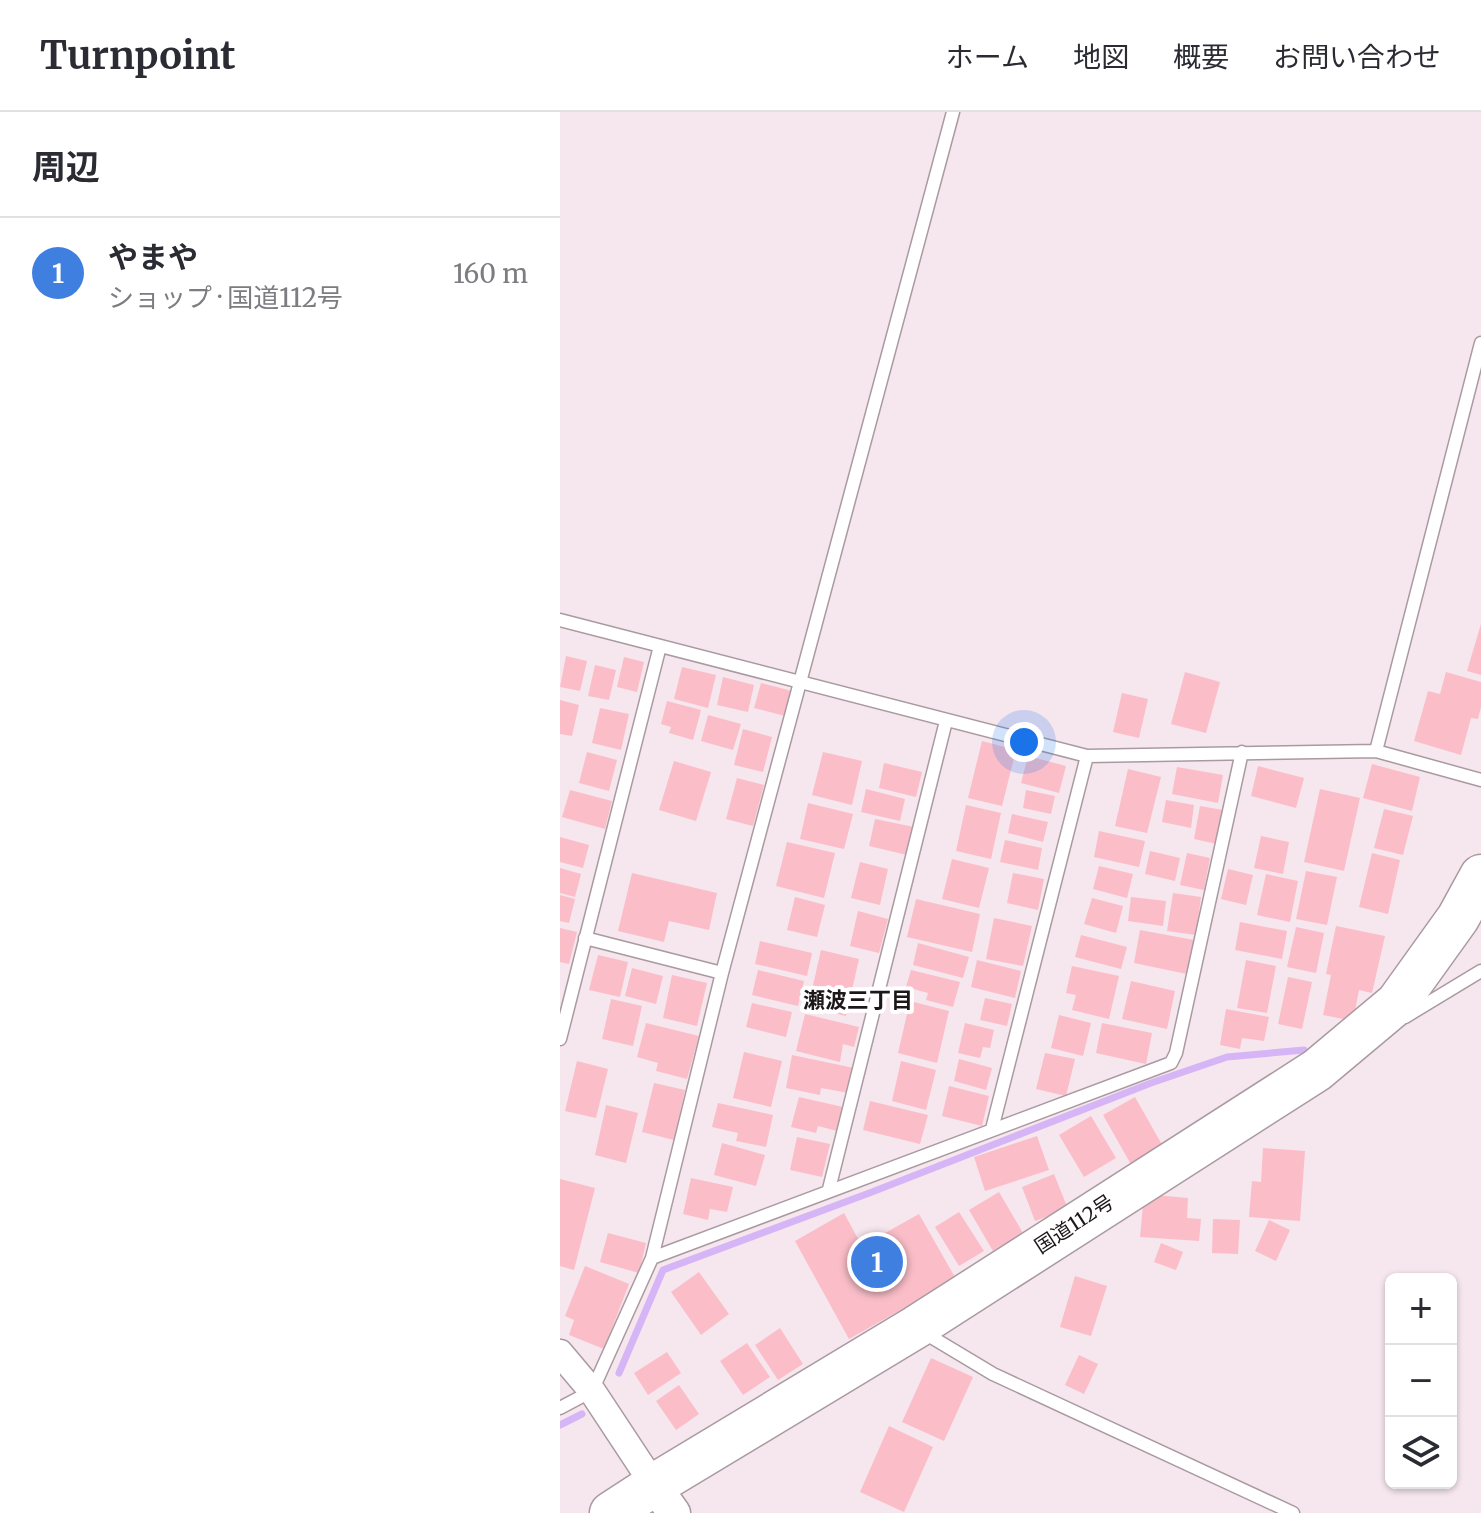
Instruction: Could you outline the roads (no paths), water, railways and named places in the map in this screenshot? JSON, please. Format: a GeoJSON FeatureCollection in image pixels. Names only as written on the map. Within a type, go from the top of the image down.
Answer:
{"type":"FeatureCollection","features":[{"type":"Feature","properties":{"kind":"highway","name":"国道112号"},"geometry":{"type":"LineString","coordinates":[[611,1513],[664,1499],[916,1327],[1317,1070],[1397,1003],[1458,918],[1481,876]]}},
{"type":"Feature","properties":{"kind":"street"},"geometry":{"type":"LineString","coordinates":[[560,1353],[592,1391],[664,1499]]}},
{"type":"Feature","properties":{"kind":"lane"},"geometry":{"type":"LineString","coordinates":[[560,1408],[592,1391],[652,1258],[722,973],[953,112]]}},
{"type":"Feature","properties":{"kind":"lane"},"geometry":{"type":"LineString","coordinates":[[1376,751],[1481,343]]}},
{"type":"Feature","properties":{"kind":"lane"},"geometry":{"type":"LineString","coordinates":[[560,620],[1087,756],[1376,751],[1481,780]]}},
{"type":"Feature","properties":{"kind":"lane"},"geometry":{"type":"LineString","coordinates":[[560,1039],[660,646]]}},
{"type":"Feature","properties":{"kind":"lane"},"geometry":{"type":"LineString","coordinates":[[829,1189],[946,721]]}},
{"type":"Feature","properties":{"kind":"lane"},"geometry":{"type":"LineString","coordinates":[[652,1258],[1171,1063],[1176,1053],[1242,752]]}},
{"type":"Feature","properties":{"kind":"lane"},"geometry":{"type":"LineString","coordinates":[[992,1129],[1087,756]]}},
{"type":"Feature","properties":{"kind":"lane"},"geometry":{"type":"LineString","coordinates":[[585,938],[722,973]]}},
{"type":"Feature","properties":{"kind":"lane"},"geometry":{"type":"LineString","coordinates":[[1317,1070],[1481,971]]}},
{"type":"Feature","properties":{"kind":"lane"},"geometry":{"type":"LineString","coordinates":[[916,1327],[993,1374],[1293,1513]]}},
{"type":"Feature","properties":{"kind":"waterway"},"geometry":{"type":"LineString","coordinates":[[619,1373],[663,1270],[1151,1083],[1227,1057],[1304,1050]]}},
{"type":"Feature","properties":{"kind":"waterway"},"geometry":{"type":"LineString","coordinates":[[560,1425],[582,1414]]}},
{"type":"Feature","properties":{"kind":"place","name":"やまや"},"geometry":{"type":"Point","coordinates":[877,1262]}},
{"type":"Feature","properties":{"kind":"district","name":"瀬波三丁目"},"geometry":{"type":"Point","coordinates":[858,1000]}}]}
